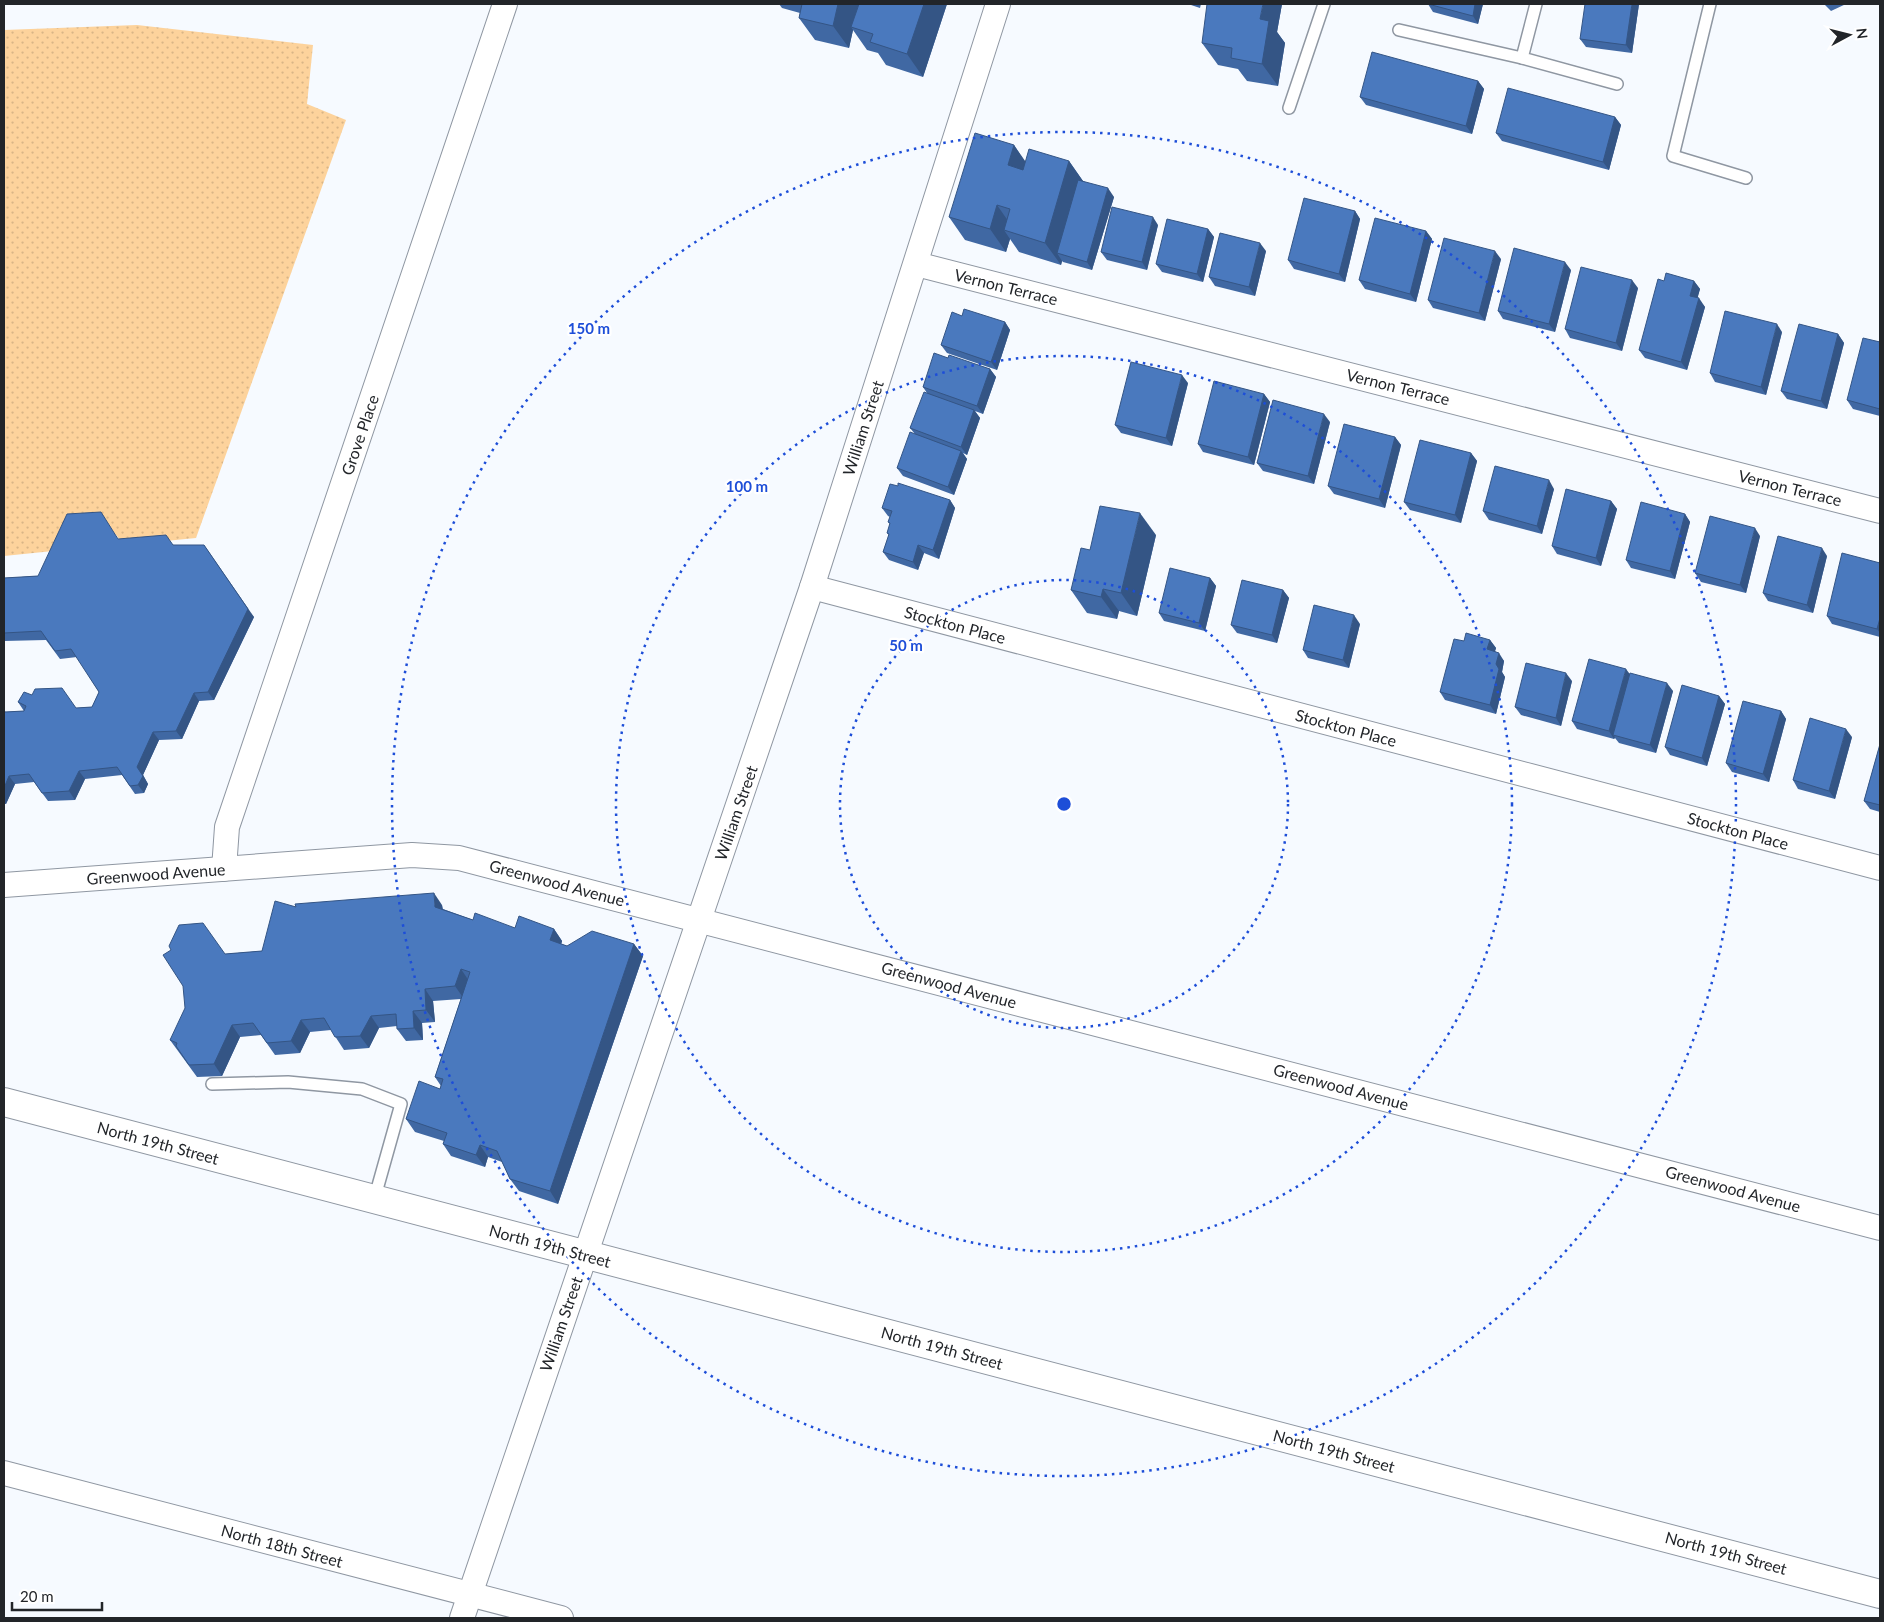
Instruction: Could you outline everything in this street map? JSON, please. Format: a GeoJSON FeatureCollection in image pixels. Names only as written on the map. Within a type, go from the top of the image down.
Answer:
{"type":"FeatureCollection","features":[{"type":"Feature","properties":{"kind":"street","name":"Grove Place"},"geometry":{"type":"LineString","coordinates":[[224,869],[227,827],[505,4]]}},
{"type":"Feature","properties":{"kind":"street","name":"William Street"},"geometry":{"type":"LineString","coordinates":[[462,1618],[812,587],[998,4]]}},
{"type":"Feature","properties":{"kind":"street","name":"Vernon Terrace"},"geometry":{"type":"LineString","coordinates":[[916,264],[1880,511]]}},
{"type":"Feature","properties":{"kind":"street","name":"Stockton Place"},"geometry":{"type":"LineString","coordinates":[[812,587],[1880,868]]}},
{"type":"Feature","properties":{"kind":"street","name":"Greenwood Avenue"},"geometry":{"type":"LineString","coordinates":[[4,885],[412,855],[444,855],[1880,1228]]}},
{"type":"Feature","properties":{"kind":"street","name":"North 19th Street"},"geometry":{"type":"LineString","coordinates":[[4,1102],[1880,1594]]}},
{"type":"Feature","properties":{"kind":"street","name":"North 18th Street"},"geometry":{"type":"LineString","coordinates":[[4,1473],[561,1618]]}},
{"type":"Feature","properties":{"kind":"lane"},"geometry":{"type":"LineString","coordinates":[[1289,108],[1324,4]]}},
{"type":"Feature","properties":{"kind":"lane"},"geometry":{"type":"LineString","coordinates":[[1522,58],[1536,4]]}},
{"type":"Feature","properties":{"kind":"lane"},"geometry":{"type":"LineString","coordinates":[[1710,4],[1674,156],[1746,178]]}},
{"type":"Feature","properties":{"kind":"lane"},"geometry":{"type":"LineString","coordinates":[[1399,30],[1522,58],[1617,84]]}},
{"type":"Feature","properties":{"kind":"lane"},"geometry":{"type":"LineString","coordinates":[[212,1084],[288,1082],[362,1089],[401,1104],[374,1200]]}},
{"type":"Feature","properties":{"kind":"shaded area"},"geometry":{"type":"Polygon","coordinates":[[[137,25],[313,45],[307,104],[346,120],[196,538],[125,545],[102,519],[53,551],[4,556],[4,30],[137,25]]]}},
{"type":"Feature","properties":{"kind":"building"},"geometry":{"type":"Polygon","coordinates":[[[802,4],[838,4],[833,26],[799,18],[802,4]]]}},
{"type":"Feature","properties":{"kind":"building"},"geometry":{"type":"Polygon","coordinates":[[[859,4],[924,4],[907,54],[870,42],[873,34],[851,27],[859,4]]]}},
{"type":"Feature","properties":{"kind":"building"},"geometry":{"type":"Polygon","coordinates":[[[1207,4],[1263,4],[1260,19],[1269,21],[1262,64],[1231,58],[1232,48],[1202,43],[1207,4]]]}},
{"type":"Feature","properties":{"kind":"building"},"geometry":{"type":"Polygon","coordinates":[[[1428,4],[1475,4],[1473,16],[1428,4]]]}},
{"type":"Feature","properties":{"kind":"building"},"geometry":{"type":"Polygon","coordinates":[[[1585,4],[1632,4],[1626,45],[1580,39],[1585,4]]]}},
{"type":"Feature","properties":{"kind":"building"},"geometry":{"type":"Polygon","coordinates":[[[1372,52],[1478,81],[1466,126],[1360,97],[1372,52]]]}},
{"type":"Feature","properties":{"kind":"building"},"geometry":{"type":"Polygon","coordinates":[[[1508,88],[1615,117],[1603,162],[1496,133],[1508,88]]]}},
{"type":"Feature","properties":{"kind":"building"},"geometry":{"type":"Polygon","coordinates":[[[975,133],[1014,145],[1008,165],[1023,170],[1029,149],[1069,161],[1045,243],[1004,230],[1010,209],[997,205],[990,229],[949,217],[975,133]]]}},
{"type":"Feature","properties":{"kind":"building"},"geometry":{"type":"Polygon","coordinates":[[[1078,180],[1108,188],[1087,262],[1057,253],[1078,180]]]}},
{"type":"Feature","properties":{"kind":"building"},"geometry":{"type":"Polygon","coordinates":[[[1304,198],[1355,211],[1339,274],[1288,260],[1304,198]]]}},
{"type":"Feature","properties":{"kind":"building"},"geometry":{"type":"Polygon","coordinates":[[[1112,207],[1153,217],[1142,262],[1101,252],[1112,207]]]}},
{"type":"Feature","properties":{"kind":"building"},"geometry":{"type":"Polygon","coordinates":[[[1375,218],[1426,231],[1410,294],[1359,280],[1375,218]]]}},
{"type":"Feature","properties":{"kind":"building"},"geometry":{"type":"Polygon","coordinates":[[[1167,219],[1208,229],[1197,274],[1156,264],[1167,219]]]}},
{"type":"Feature","properties":{"kind":"building"},"geometry":{"type":"Polygon","coordinates":[[[1220,233],[1260,243],[1249,287],[1209,277],[1220,233]]]}},
{"type":"Feature","properties":{"kind":"building"},"geometry":{"type":"Polygon","coordinates":[[[1444,238],[1495,251],[1479,313],[1428,300],[1444,238]]]}},
{"type":"Feature","properties":{"kind":"building"},"geometry":{"type":"Polygon","coordinates":[[[1514,248],[1565,262],[1549,324],[1498,311],[1514,248]]]}},
{"type":"Feature","properties":{"kind":"building"},"geometry":{"type":"Polygon","coordinates":[[[1581,267],[1632,280],[1616,343],[1565,329],[1581,267]]]}},
{"type":"Feature","properties":{"kind":"building"},"geometry":{"type":"Polygon","coordinates":[[[1666,273],[1694,281],[1690,296],[1699,298],[1681,362],[1639,350],[1658,279],[1664,281],[1666,273]]]}},
{"type":"Feature","properties":{"kind":"building"},"geometry":{"type":"Polygon","coordinates":[[[964,309],[1005,322],[991,362],[941,345],[952,312],[962,316],[964,309]]]}},
{"type":"Feature","properties":{"kind":"building"},"geometry":{"type":"Polygon","coordinates":[[[1725,311],[1777,324],[1761,387],[1710,373],[1725,311]]]}},
{"type":"Feature","properties":{"kind":"building"},"geometry":{"type":"Polygon","coordinates":[[[1799,324],[1838,334],[1821,401],[1781,391],[1799,324]]]}},
{"type":"Feature","properties":{"kind":"building"},"geometry":{"type":"Polygon","coordinates":[[[1863,338],[1880,342],[1880,409],[1847,400],[1863,338]]]}},
{"type":"Feature","properties":{"kind":"building"},"geometry":{"type":"Polygon","coordinates":[[[934,353],[948,358],[949,355],[990,369],[977,406],[923,387],[934,353]]]}},
{"type":"Feature","properties":{"kind":"building"},"geometry":{"type":"Polygon","coordinates":[[[1131,362],[1182,375],[1166,438],[1115,425],[1131,362]]]}},
{"type":"Feature","properties":{"kind":"building"},"geometry":{"type":"Polygon","coordinates":[[[1214,381],[1264,394],[1248,457],[1198,444],[1214,381]]]}},
{"type":"Feature","properties":{"kind":"building"},"geometry":{"type":"Polygon","coordinates":[[[924,392],[974,410],[961,447],[910,428],[924,392]]]}},
{"type":"Feature","properties":{"kind":"building"},"geometry":{"type":"Polygon","coordinates":[[[1273,400],[1324,414],[1308,476],[1257,463],[1273,400]]]}},
{"type":"Feature","properties":{"kind":"building"},"geometry":{"type":"Polygon","coordinates":[[[1344,424],[1395,437],[1379,499],[1328,486],[1344,424]]]}},
{"type":"Feature","properties":{"kind":"building"},"geometry":{"type":"Polygon","coordinates":[[[910,432],[961,451],[948,487],[897,468],[910,432]]]}},
{"type":"Feature","properties":{"kind":"building"},"geometry":{"type":"Polygon","coordinates":[[[1420,440],[1471,453],[1455,515],[1404,502],[1420,440]]]}},
{"type":"Feature","properties":{"kind":"building"},"geometry":{"type":"Polygon","coordinates":[[[1495,466],[1549,480],[1537,526],[1483,511],[1495,466]]]}},
{"type":"Feature","properties":{"kind":"building"},"geometry":{"type":"Polygon","coordinates":[[[898,483],[950,500],[933,550],[918,545],[913,562],[883,552],[889,534],[887,533],[890,523],[888,522],[892,511],[882,508],[890,484],[898,486],[898,483]]]}},
{"type":"Feature","properties":{"kind":"building"},"geometry":{"type":"Polygon","coordinates":[[[1566,489],[1611,501],[1596,558],[1552,546],[1566,489]]]}},
{"type":"Feature","properties":{"kind":"building"},"geometry":{"type":"Polygon","coordinates":[[[1641,502],[1685,514],[1670,571],[1626,560],[1641,502]]]}},
{"type":"Feature","properties":{"kind":"building"},"geometry":{"type":"Polygon","coordinates":[[[1100,506],[1140,513],[1121,593],[1103,589],[1101,597],[1071,590],[1081,548],[1090,550],[1100,506]]]}},
{"type":"Feature","properties":{"kind":"building"},"geometry":{"type":"Polygon","coordinates":[[[101,512],[118,539],[166,535],[173,545],[204,545],[248,609],[208,692],[194,693],[176,731],[153,732],[137,767],[143,776],[138,785],[130,786],[117,767],[79,771],[69,791],[42,793],[29,774],[9,776],[4,788],[4,710],[5,712],[24,711],[26,706],[18,702],[24,692],[32,695],[35,689],[62,688],[76,708],[92,707],[99,692],[71,649],[55,651],[41,631],[4,633],[4,578],[38,576],[67,514],[101,512]]]}},
{"type":"Feature","properties":{"kind":"building"},"geometry":{"type":"Polygon","coordinates":[[[1710,516],[1755,528],[1740,585],[1695,573],[1710,516]]]}},
{"type":"Feature","properties":{"kind":"building"},"geometry":{"type":"Polygon","coordinates":[[[1778,536],[1822,548],[1807,605],[1763,593],[1778,536]]]}},
{"type":"Feature","properties":{"kind":"building"},"geometry":{"type":"Polygon","coordinates":[[[1842,553],[1880,563],[1880,618],[1877,629],[1827,616],[1842,553]]]}},
{"type":"Feature","properties":{"kind":"building"},"geometry":{"type":"Polygon","coordinates":[[[1170,568],[1210,578],[1199,623],[1159,613],[1170,568]]]}},
{"type":"Feature","properties":{"kind":"building"},"geometry":{"type":"Polygon","coordinates":[[[1242,580],[1283,590],[1272,635],[1231,625],[1242,580]]]}},
{"type":"Feature","properties":{"kind":"building"},"geometry":{"type":"Polygon","coordinates":[[[1314,605],[1354,615],[1343,660],[1303,650],[1314,605]]]}},
{"type":"Feature","properties":{"kind":"building"},"geometry":{"type":"Polygon","coordinates":[[[1466,633],[1490,640],[1487,649],[1499,653],[1496,664],[1499,669],[1490,705],[1440,692],[1454,639],[1464,641],[1466,633]]]}},
{"type":"Feature","properties":{"kind":"building"},"geometry":{"type":"Polygon","coordinates":[[[1589,659],[1626,669],[1609,731],[1572,721],[1589,659]]]}},
{"type":"Feature","properties":{"kind":"building"},"geometry":{"type":"Polygon","coordinates":[[[1526,663],[1566,673],[1556,718],[1515,707],[1526,663]]]}},
{"type":"Feature","properties":{"kind":"building"},"geometry":{"type":"Polygon","coordinates":[[[1630,673],[1667,683],[1650,745],[1613,735],[1630,673]]]}},
{"type":"Feature","properties":{"kind":"building"},"geometry":{"type":"Polygon","coordinates":[[[1682,685],[1719,696],[1702,758],[1665,747],[1682,685]]]}},
{"type":"Feature","properties":{"kind":"building"},"geometry":{"type":"Polygon","coordinates":[[[1743,701],[1781,711],[1763,774],[1726,763],[1743,701]]]}},
{"type":"Feature","properties":{"kind":"building"},"geometry":{"type":"Polygon","coordinates":[[[1810,718],[1846,729],[1829,791],[1793,780],[1810,718]]]}},
{"type":"Feature","properties":{"kind":"building"},"geometry":{"type":"Polygon","coordinates":[[[1880,744],[1880,805],[1864,801],[1880,744]]]}},
{"type":"Feature","properties":{"kind":"building"},"geometry":{"type":"Polygon","coordinates":[[[434,893],[435,907],[473,920],[475,913],[515,928],[519,916],[554,929],[550,940],[567,946],[592,931],[634,944],[550,1191],[510,1179],[497,1151],[480,1145],[476,1155],[443,1144],[447,1133],[406,1119],[419,1081],[440,1089],[443,1079],[435,1077],[470,972],[461,969],[455,986],[425,989],[426,1010],[413,1011],[414,1028],[397,1029],[396,1014],[371,1016],[360,1036],[335,1037],[324,1018],[301,1020],[291,1041],[267,1043],[253,1023],[232,1025],[214,1064],[189,1065],[176,1046],[177,1043],[170,1040],[185,1008],[183,986],[163,955],[171,950],[169,946],[179,925],[203,923],[225,954],[262,951],[275,901],[296,907],[295,904],[434,893]]]}}]}
